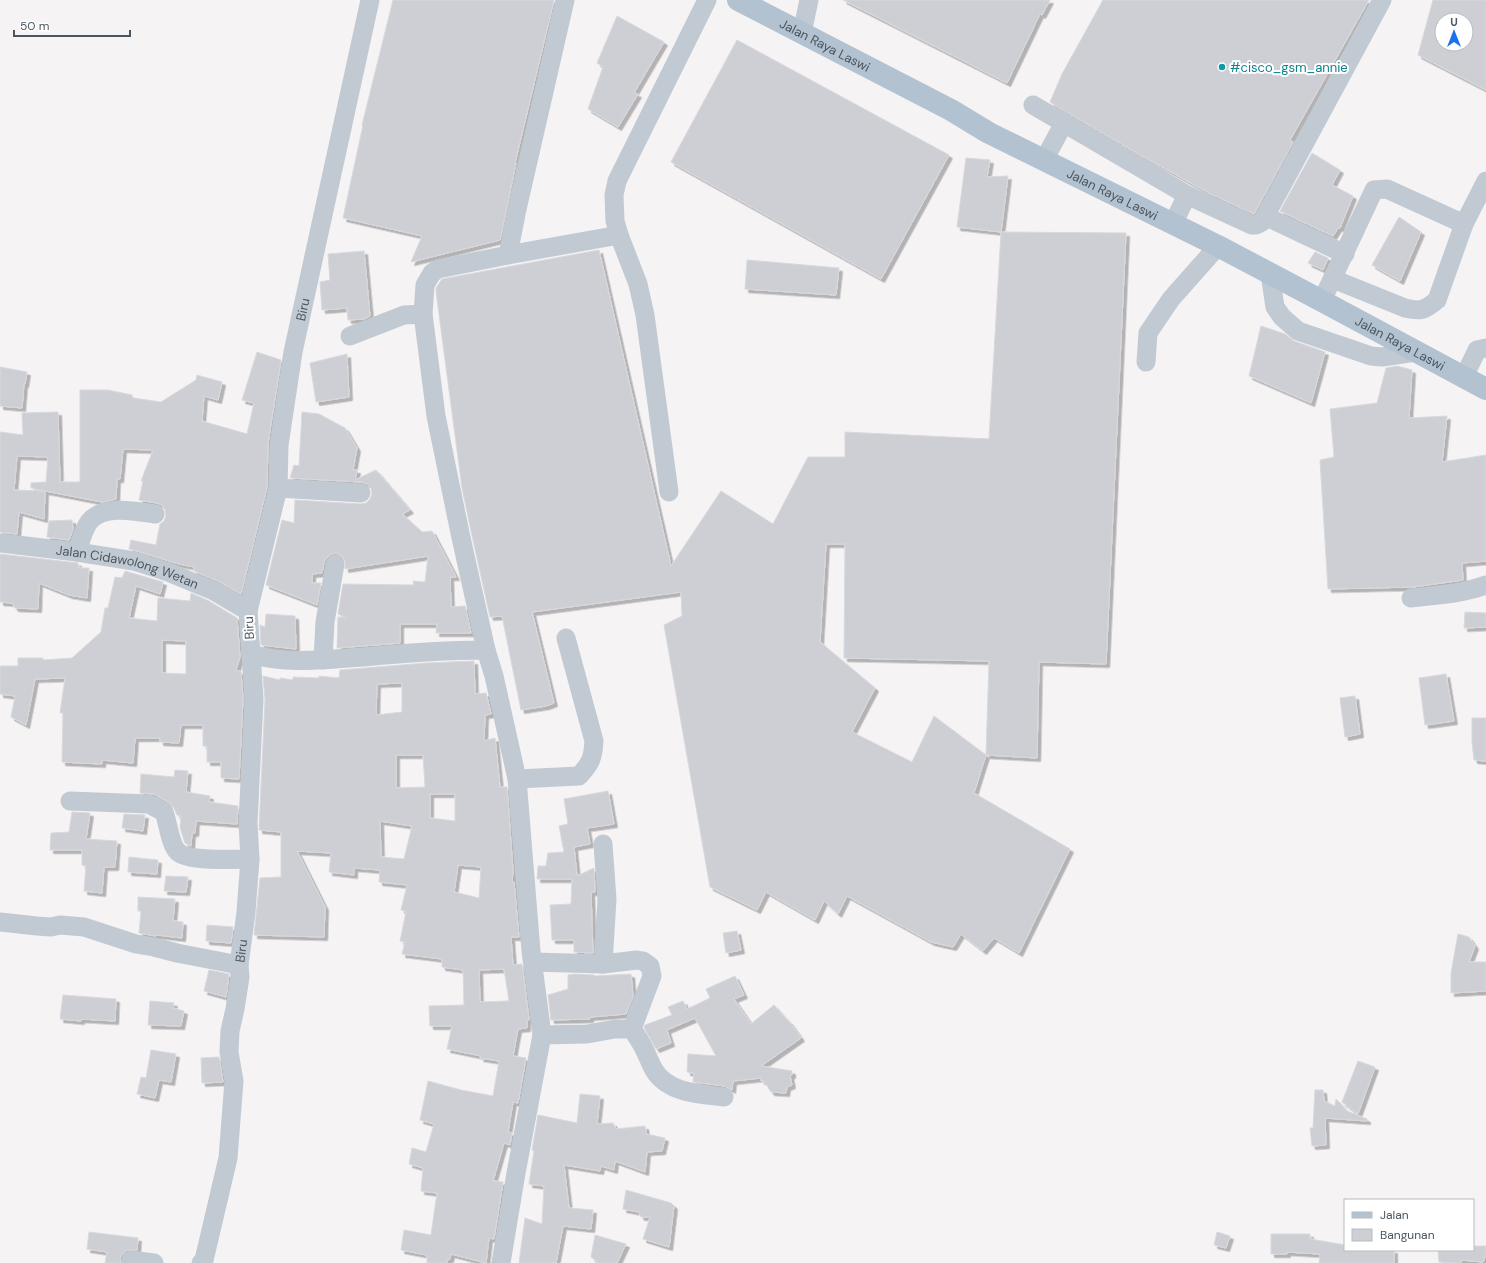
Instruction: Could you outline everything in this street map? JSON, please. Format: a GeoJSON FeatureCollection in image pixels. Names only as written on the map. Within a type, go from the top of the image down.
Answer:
{"type":"FeatureCollection","features":[{"type":"Feature","properties":{"kind":"main road","name":"Jalan Raya Laswi"},"geometry":{"type":"LineString","coordinates":[[738,0],[951,110],[989,133],[1218,246],[1322,300],[1486,389]]}},
{"type":"Feature","properties":{"kind":"street","name":"Biru"},"geometry":{"type":"LineString","coordinates":[[201,1263],[204,1260],[228,1158],[234,1081],[229,1052],[230,1031],[240,977],[239,965],[246,912],[250,858],[248,823],[254,699],[248,611],[278,488],[279,445],[293,352],[370,0]]}},
{"type":"Feature","properties":{"kind":"street"},"geometry":{"type":"LineString","coordinates":[[508,255],[517,209],[565,0]]}},
{"type":"Feature","properties":{"kind":"street"},"geometry":{"type":"LineString","coordinates":[[668,492],[645,316],[638,284],[619,235],[615,220],[614,194],[617,181],[707,0]]}},
{"type":"Feature","properties":{"kind":"street"},"geometry":{"type":"LineString","coordinates":[[802,33],[809,0]]}},
{"type":"Feature","properties":{"kind":"street"},"geometry":{"type":"LineString","coordinates":[[1033,105],[1187,195],[1252,225],[1259,224],[1262,222],[1382,0]]}},
{"type":"Feature","properties":{"kind":"street"},"geometry":{"type":"LineString","coordinates":[[1044,160],[1064,123]]}},
{"type":"Feature","properties":{"kind":"street"},"geometry":{"type":"LineString","coordinates":[[1333,279],[1405,308],[1418,311],[1428,308],[1437,300],[1464,224],[1486,181]]}},
{"type":"Feature","properties":{"kind":"street"},"geometry":{"type":"LineString","coordinates":[[1322,300],[1374,190],[1387,189],[1464,224]]}},
{"type":"Feature","properties":{"kind":"street"},"geometry":{"type":"LineString","coordinates":[[1173,224],[1187,195]]}},
{"type":"Feature","properties":{"kind":"street"},"geometry":{"type":"LineString","coordinates":[[1265,216],[1345,254]]}},
{"type":"Feature","properties":{"kind":"street"},"geometry":{"type":"LineString","coordinates":[[501,1263],[542,1035],[533,962],[517,779],[494,676],[486,650],[436,416],[423,314],[425,285],[432,273],[438,269],[619,235]]}},
{"type":"Feature","properties":{"kind":"street"},"geometry":{"type":"LineString","coordinates":[[1146,362],[1148,333],[1171,299],[1218,246]]}},
{"type":"Feature","properties":{"kind":"street"},"geometry":{"type":"LineString","coordinates":[[1270,274],[1275,307],[1282,317],[1298,331],[1371,356],[1382,357],[1416,352]]}},
{"type":"Feature","properties":{"kind":"street"},"geometry":{"type":"LineString","coordinates":[[350,336],[404,315],[423,314]]}},
{"type":"Feature","properties":{"kind":"street"},"geometry":{"type":"LineString","coordinates":[[1464,377],[1477,350],[1486,348]]}},
{"type":"Feature","properties":{"kind":"street"},"geometry":{"type":"LineString","coordinates":[[278,488],[361,493]]}},
{"type":"Feature","properties":{"kind":"street"},"geometry":{"type":"LineString","coordinates":[[77,552],[89,522],[102,513],[130,511],[155,514]]}},
{"type":"Feature","properties":{"kind":"street","name":"Jalan Cidawolong Wetan"},"geometry":{"type":"LineString","coordinates":[[0,543],[77,552],[134,561],[168,572],[214,591],[248,611]]}},
{"type":"Feature","properties":{"kind":"street"},"geometry":{"type":"LineString","coordinates":[[323,660],[324,622],[335,564]]}},
{"type":"Feature","properties":{"kind":"street"},"geometry":{"type":"LineString","coordinates":[[1411,598],[1449,593],[1486,585]]}},
{"type":"Feature","properties":{"kind":"street"},"geometry":{"type":"LineString","coordinates":[[517,779],[579,776],[590,765],[593,756],[594,741],[566,638]]}},
{"type":"Feature","properties":{"kind":"street"},"geometry":{"type":"LineString","coordinates":[[251,654],[267,659],[307,661],[447,650],[486,650]]}},
{"type":"Feature","properties":{"kind":"street"},"geometry":{"type":"LineString","coordinates":[[70,801],[149,804],[164,812],[173,845],[178,853],[194,858],[250,858]]}},
{"type":"Feature","properties":{"kind":"street"},"geometry":{"type":"LineString","coordinates":[[603,844],[607,899],[604,964]]}},
{"type":"Feature","properties":{"kind":"street"},"geometry":{"type":"LineString","coordinates":[[0,922],[51,927],[60,925],[84,927],[136,944],[154,946],[177,953],[239,965]]}},
{"type":"Feature","properties":{"kind":"street"},"geometry":{"type":"LineString","coordinates":[[533,962],[604,964],[637,960],[643,961],[650,966],[652,976],[632,1029]]}},
{"type":"Feature","properties":{"kind":"street"},"geometry":{"type":"LineString","coordinates":[[542,1035],[587,1034],[615,1029],[632,1029]]}},
{"type":"Feature","properties":{"kind":"street"},"geometry":{"type":"LineString","coordinates":[[632,1029],[646,1052],[653,1070],[666,1083],[695,1094],[724,1097]]}},
{"type":"Feature","properties":{"kind":"street"},"geometry":{"type":"LineString","coordinates":[[131,1260],[154,1263]]}},
{"type":"Feature","properties":{"kind":"building"},"geometry":{"type":"Polygon","coordinates":[[[393,0],[554,0],[515,163],[500,240],[411,262],[422,236],[343,218],[362,125],[393,0]]]}},
{"type":"Feature","properties":{"kind":"building"},"geometry":{"type":"Polygon","coordinates":[[[843,0],[1050,0],[1042,15],[1040,14],[1007,83],[843,0]]]}},
{"type":"Feature","properties":{"kind":"building"},"geometry":{"type":"Polygon","coordinates":[[[1103,0],[1369,0],[1290,140],[1293,142],[1254,214],[1209,193],[1050,102],[1062,74],[1103,0]]]}},
{"type":"Feature","properties":{"kind":"building"},"geometry":{"type":"Polygon","coordinates":[[[1433,0],[1486,0],[1486,90],[1418,55],[1433,0]]]}},
{"type":"Feature","properties":{"kind":"building"},"geometry":{"type":"Polygon","coordinates":[[[617,16],[664,42],[634,93],[638,94],[618,127],[588,109],[603,67],[597,63],[617,16]]]}},
{"type":"Feature","properties":{"kind":"building"},"geometry":{"type":"Polygon","coordinates":[[[737,40],[949,155],[881,279],[671,162],[737,40]]]}},
{"type":"Feature","properties":{"kind":"building"},"geometry":{"type":"Polygon","coordinates":[[[1312,153],[1340,170],[1332,185],[1353,196],[1340,228],[1338,228],[1333,236],[1280,211],[1312,153]]]}},
{"type":"Feature","properties":{"kind":"building"},"geometry":{"type":"Polygon","coordinates":[[[966,158],[990,160],[987,177],[1008,176],[1001,232],[957,227],[966,158]]]}},
{"type":"Feature","properties":{"kind":"building"},"geometry":{"type":"Polygon","coordinates":[[[1399,217],[1421,232],[1400,281],[1372,265],[1399,217]]]}},
{"type":"Feature","properties":{"kind":"building"},"geometry":{"type":"Polygon","coordinates":[[[1001,232],[1126,233],[1106,664],[1039,662],[1037,758],[986,755],[974,793],[1070,849],[1019,953],[994,938],[983,951],[961,934],[953,947],[931,942],[847,896],[838,914],[824,901],[815,920],[766,892],[757,910],[710,887],[664,625],[682,616],[681,592],[532,612],[554,703],[546,706],[521,710],[502,616],[490,617],[462,488],[436,288],[442,279],[599,250],[671,566],[721,491],[773,524],[808,457],[845,457],[845,432],[989,439],[1001,232]],[[826,544],[820,642],[875,688],[852,732],[912,762],[934,716],[986,755],[989,661],[844,658],[845,544],[826,544]]]}},
{"type":"Feature","properties":{"kind":"building"},"geometry":{"type":"Polygon","coordinates":[[[364,251],[370,316],[364,319],[348,320],[347,308],[322,310],[320,282],[330,280],[328,254],[364,251]]]}},
{"type":"Feature","properties":{"kind":"building"},"geometry":{"type":"Polygon","coordinates":[[[1315,252],[1328,258],[1323,270],[1308,263],[1315,252]]]}},
{"type":"Feature","properties":{"kind":"building"},"geometry":{"type":"Polygon","coordinates":[[[747,260],[839,268],[836,295],[745,289],[747,260]]]}},
{"type":"Feature","properties":{"kind":"building"},"geometry":{"type":"Polygon","coordinates":[[[1261,326],[1285,334],[1294,341],[1325,352],[1311,403],[1249,376],[1261,326]]]}},
{"type":"Feature","properties":{"kind":"building"},"geometry":{"type":"Polygon","coordinates":[[[257,352],[281,360],[268,443],[267,487],[241,594],[218,581],[194,571],[194,567],[129,549],[131,540],[156,545],[160,524],[164,521],[166,516],[162,505],[139,500],[143,481],[141,481],[153,450],[123,449],[120,479],[117,479],[116,499],[102,502],[45,491],[44,519],[19,512],[17,534],[0,532],[0,432],[23,435],[22,413],[58,412],[60,482],[80,482],[80,390],[108,390],[132,395],[133,398],[161,402],[196,380],[197,375],[222,382],[218,400],[204,396],[202,421],[247,434],[254,403],[242,400],[257,352]],[[17,456],[14,490],[45,491],[31,488],[31,483],[46,482],[48,457],[17,456]]]}},
{"type":"Feature","properties":{"kind":"building"},"geometry":{"type":"Polygon","coordinates":[[[347,354],[349,397],[316,402],[310,363],[347,354]]]}},
{"type":"Feature","properties":{"kind":"building"},"geometry":{"type":"Polygon","coordinates":[[[1397,366],[1412,370],[1409,418],[1447,416],[1442,462],[1486,455],[1486,561],[1462,563],[1463,580],[1413,587],[1328,589],[1320,460],[1334,457],[1330,409],[1377,403],[1386,368],[1397,366]]]}},
{"type":"Feature","properties":{"kind":"building"},"geometry":{"type":"Polygon","coordinates":[[[0,367],[27,372],[24,384],[22,408],[0,406],[0,367]]]}},
{"type":"Feature","properties":{"kind":"building"},"geometry":{"type":"Polygon","coordinates":[[[302,412],[319,414],[345,428],[357,448],[353,470],[357,470],[355,480],[376,470],[410,510],[402,514],[422,532],[432,531],[456,577],[450,577],[451,607],[465,606],[471,633],[436,633],[437,624],[400,624],[400,643],[337,648],[338,617],[347,618],[338,614],[343,584],[414,585],[413,581],[425,582],[428,556],[345,569],[345,561],[342,556],[336,553],[331,554],[324,562],[322,573],[312,574],[312,583],[321,583],[317,605],[266,585],[282,520],[294,523],[295,500],[361,504],[366,503],[372,494],[371,488],[362,482],[290,478],[294,465],[299,466],[302,412]]]}},
{"type":"Feature","properties":{"kind":"building"},"geometry":{"type":"Polygon","coordinates":[[[72,520],[73,529],[69,540],[47,537],[49,521],[72,520]]]}},
{"type":"Feature","properties":{"kind":"building"},"geometry":{"type":"Polygon","coordinates":[[[0,554],[78,563],[79,568],[89,568],[87,598],[69,595],[39,583],[38,609],[15,608],[12,603],[0,602],[0,554]]]}},
{"type":"Feature","properties":{"kind":"building"},"geometry":{"type":"Polygon","coordinates":[[[125,571],[163,582],[160,594],[136,586],[129,618],[157,621],[158,598],[190,601],[191,593],[209,601],[237,618],[240,657],[236,670],[241,672],[243,699],[239,779],[221,778],[221,762],[207,762],[207,746],[203,746],[203,725],[181,725],[179,743],[160,742],[160,738],[135,738],[133,763],[102,760],[102,764],[62,762],[63,713],[60,713],[65,678],[35,679],[26,725],[11,717],[15,696],[0,694],[0,666],[18,666],[18,658],[43,658],[43,660],[72,658],[101,632],[105,608],[108,608],[115,577],[122,578],[125,571]],[[162,640],[162,673],[186,674],[186,641],[162,640]]]}},
{"type":"Feature","properties":{"kind":"building"},"geometry":{"type":"Polygon","coordinates":[[[1465,612],[1486,613],[1486,627],[1464,628],[1465,612]]]}},
{"type":"Feature","properties":{"kind":"building"},"geometry":{"type":"Polygon","coordinates":[[[266,614],[295,616],[296,649],[261,645],[260,625],[265,627],[266,614]]]}},
{"type":"Feature","properties":{"kind":"building"},"geometry":{"type":"Polygon","coordinates":[[[474,661],[475,694],[486,693],[491,714],[485,715],[484,741],[495,738],[500,787],[507,787],[513,871],[512,882],[514,882],[519,937],[511,937],[513,965],[522,964],[529,1020],[527,1020],[527,1028],[518,1029],[513,1056],[526,1058],[518,1103],[513,1102],[508,1132],[512,1133],[510,1145],[504,1143],[493,1181],[503,1182],[494,1239],[489,1238],[486,1263],[451,1254],[447,1263],[427,1263],[427,1255],[401,1250],[404,1230],[431,1235],[437,1193],[421,1191],[423,1168],[409,1164],[412,1148],[426,1152],[434,1124],[420,1120],[428,1081],[461,1090],[493,1096],[499,1061],[480,1058],[481,1056],[447,1049],[452,1026],[430,1026],[429,1006],[464,1005],[463,970],[442,967],[442,959],[402,954],[405,942],[400,941],[406,912],[401,910],[407,885],[379,882],[380,870],[354,868],[354,875],[329,872],[331,853],[297,851],[325,907],[324,937],[254,935],[260,878],[281,877],[281,832],[259,830],[265,700],[263,676],[280,680],[280,678],[293,680],[293,677],[319,678],[319,676],[339,678],[340,670],[426,663],[474,661]],[[402,683],[377,684],[376,715],[402,712],[402,683]],[[396,755],[396,788],[425,787],[423,755],[396,755]],[[430,794],[430,818],[455,821],[455,794],[430,794]],[[380,821],[381,857],[404,859],[412,826],[380,821]],[[458,865],[454,892],[479,898],[481,867],[458,865]],[[504,969],[479,970],[480,1002],[509,1001],[504,969]]]}},
{"type":"Feature","properties":{"kind":"building"},"geometry":{"type":"Polygon","coordinates":[[[1446,674],[1454,721],[1425,725],[1419,678],[1446,674]]]}},
{"type":"Feature","properties":{"kind":"building"},"geometry":{"type":"Polygon","coordinates":[[[1355,696],[1360,734],[1345,737],[1340,698],[1355,696]]]}},
{"type":"Feature","properties":{"kind":"building"},"geometry":{"type":"Polygon","coordinates":[[[1472,718],[1486,718],[1486,761],[1474,760],[1472,718]]]}},
{"type":"Feature","properties":{"kind":"building"},"geometry":{"type":"Polygon","coordinates":[[[175,770],[188,771],[186,792],[210,796],[209,802],[238,806],[237,824],[196,821],[195,833],[192,833],[191,846],[185,843],[180,828],[181,816],[177,815],[170,803],[154,794],[140,793],[141,774],[174,777],[175,770]]]}},
{"type":"Feature","properties":{"kind":"building"},"geometry":{"type":"Polygon","coordinates":[[[608,791],[614,824],[587,828],[590,844],[574,847],[577,876],[594,868],[595,892],[591,892],[593,953],[574,952],[574,940],[552,940],[550,905],[571,904],[572,879],[537,879],[538,866],[546,866],[548,853],[564,852],[559,826],[568,824],[564,799],[608,791]]]}},
{"type":"Feature","properties":{"kind":"building"},"geometry":{"type":"Polygon","coordinates":[[[72,812],[90,813],[86,839],[117,841],[115,867],[104,867],[102,893],[84,891],[86,866],[82,865],[82,850],[50,850],[51,833],[69,832],[72,812]]]}},
{"type":"Feature","properties":{"kind":"building"},"geometry":{"type":"Polygon","coordinates":[[[124,814],[145,815],[143,831],[122,828],[124,814]]]}},
{"type":"Feature","properties":{"kind":"building"},"geometry":{"type":"Polygon","coordinates":[[[129,857],[158,860],[157,874],[128,872],[129,857]]]}},
{"type":"Feature","properties":{"kind":"building"},"geometry":{"type":"Polygon","coordinates":[[[166,876],[188,877],[186,892],[164,891],[166,876]]]}},
{"type":"Feature","properties":{"kind":"building"},"geometry":{"type":"Polygon","coordinates":[[[138,897],[175,899],[173,921],[183,922],[182,938],[139,933],[141,911],[138,911],[138,897]]]}},
{"type":"Feature","properties":{"kind":"building"},"geometry":{"type":"Polygon","coordinates":[[[207,925],[233,927],[231,943],[206,941],[207,925]]]}},
{"type":"Feature","properties":{"kind":"building"},"geometry":{"type":"Polygon","coordinates":[[[737,931],[741,950],[726,953],[723,933],[737,931]]]}},
{"type":"Feature","properties":{"kind":"building"},"geometry":{"type":"Polygon","coordinates":[[[1458,934],[1469,937],[1475,946],[1469,962],[1486,962],[1486,991],[1451,993],[1451,973],[1458,934]]]}},
{"type":"Feature","properties":{"kind":"building"},"geometry":{"type":"Polygon","coordinates":[[[209,970],[229,974],[226,997],[204,991],[209,970]]]}},
{"type":"Feature","properties":{"kind":"building"},"geometry":{"type":"Polygon","coordinates":[[[575,974],[595,976],[631,974],[633,996],[626,1014],[590,1017],[590,1019],[551,1020],[548,995],[568,989],[568,975],[575,974]]]}},
{"type":"Feature","properties":{"kind":"building"},"geometry":{"type":"Polygon","coordinates":[[[735,976],[744,995],[734,999],[751,1024],[774,1005],[789,1021],[801,1038],[761,1066],[792,1071],[792,1075],[790,1075],[792,1085],[787,1087],[786,1093],[771,1092],[764,1081],[761,1081],[761,1078],[733,1081],[732,1090],[725,1086],[693,1082],[694,1073],[687,1072],[688,1054],[716,1056],[695,1018],[667,1030],[671,1043],[656,1049],[644,1028],[645,1025],[672,1015],[668,1007],[683,1001],[687,1009],[710,998],[706,989],[735,976]]]}},
{"type":"Feature","properties":{"kind":"building"},"geometry":{"type":"Polygon","coordinates":[[[63,995],[116,999],[115,1021],[81,1019],[81,1021],[60,1019],[63,995]]]}},
{"type":"Feature","properties":{"kind":"building"},"geometry":{"type":"Polygon","coordinates":[[[150,1001],[174,1003],[173,1008],[184,1011],[181,1026],[148,1025],[150,1001]]]}},
{"type":"Feature","properties":{"kind":"building"},"geometry":{"type":"Polygon","coordinates":[[[151,1050],[176,1054],[171,1082],[159,1080],[155,1098],[137,1094],[141,1077],[146,1078],[151,1050]]]}},
{"type":"Feature","properties":{"kind":"building"},"geometry":{"type":"Polygon","coordinates":[[[219,1057],[223,1082],[202,1083],[201,1058],[219,1057]]]}},
{"type":"Feature","properties":{"kind":"building"},"geometry":{"type":"Polygon","coordinates":[[[1358,1061],[1375,1067],[1358,1114],[1342,1102],[1358,1061]]]}},
{"type":"Feature","properties":{"kind":"building"},"geometry":{"type":"Polygon","coordinates":[[[1315,1090],[1323,1090],[1324,1101],[1335,1106],[1336,1099],[1347,1111],[1367,1119],[1367,1121],[1325,1118],[1326,1145],[1312,1146],[1310,1128],[1313,1128],[1315,1090]]]}},
{"type":"Feature","properties":{"kind":"building"},"geometry":{"type":"Polygon","coordinates":[[[580,1094],[600,1096],[597,1124],[613,1123],[616,1129],[645,1126],[646,1134],[665,1138],[662,1151],[647,1152],[645,1172],[615,1161],[614,1170],[601,1166],[600,1171],[564,1165],[569,1208],[593,1210],[591,1229],[563,1226],[556,1263],[519,1263],[525,1218],[542,1224],[544,1186],[529,1184],[534,1151],[532,1150],[538,1115],[577,1123],[580,1094]]]}},
{"type":"Feature","properties":{"kind":"building"},"geometry":{"type":"Polygon","coordinates":[[[626,1190],[671,1203],[674,1206],[669,1247],[643,1239],[650,1217],[641,1217],[639,1212],[623,1209],[626,1190]]]}},
{"type":"Feature","properties":{"kind":"building"},"geometry":{"type":"Polygon","coordinates":[[[89,1232],[138,1238],[137,1250],[127,1250],[123,1253],[120,1258],[121,1263],[105,1263],[107,1252],[87,1249],[89,1232]]]}},
{"type":"Feature","properties":{"kind":"building"},"geometry":{"type":"Polygon","coordinates":[[[1217,1232],[1230,1236],[1226,1248],[1214,1245],[1217,1232]]]}},
{"type":"Feature","properties":{"kind":"building"},"geometry":{"type":"Polygon","coordinates":[[[1271,1234],[1310,1234],[1310,1239],[1344,1245],[1344,1251],[1394,1251],[1394,1263],[1319,1263],[1320,1254],[1287,1252],[1287,1254],[1271,1254],[1271,1234]]]}},
{"type":"Feature","properties":{"kind":"building"},"geometry":{"type":"Polygon","coordinates":[[[595,1235],[626,1244],[617,1263],[599,1263],[591,1257],[595,1235]]]}},
{"type":"Feature","properties":{"kind":"building"},"geometry":{"type":"Polygon","coordinates":[[[1474,1246],[1486,1246],[1486,1255],[1483,1262],[1461,1260],[1461,1263],[1439,1262],[1438,1251],[1474,1251],[1474,1246]]]}},
{"type":"Feature","properties":{"kind":"place","name":"#cisco_gsm_annie"},"geometry":{"type":"Point","coordinates":[1222,67]}}]}
